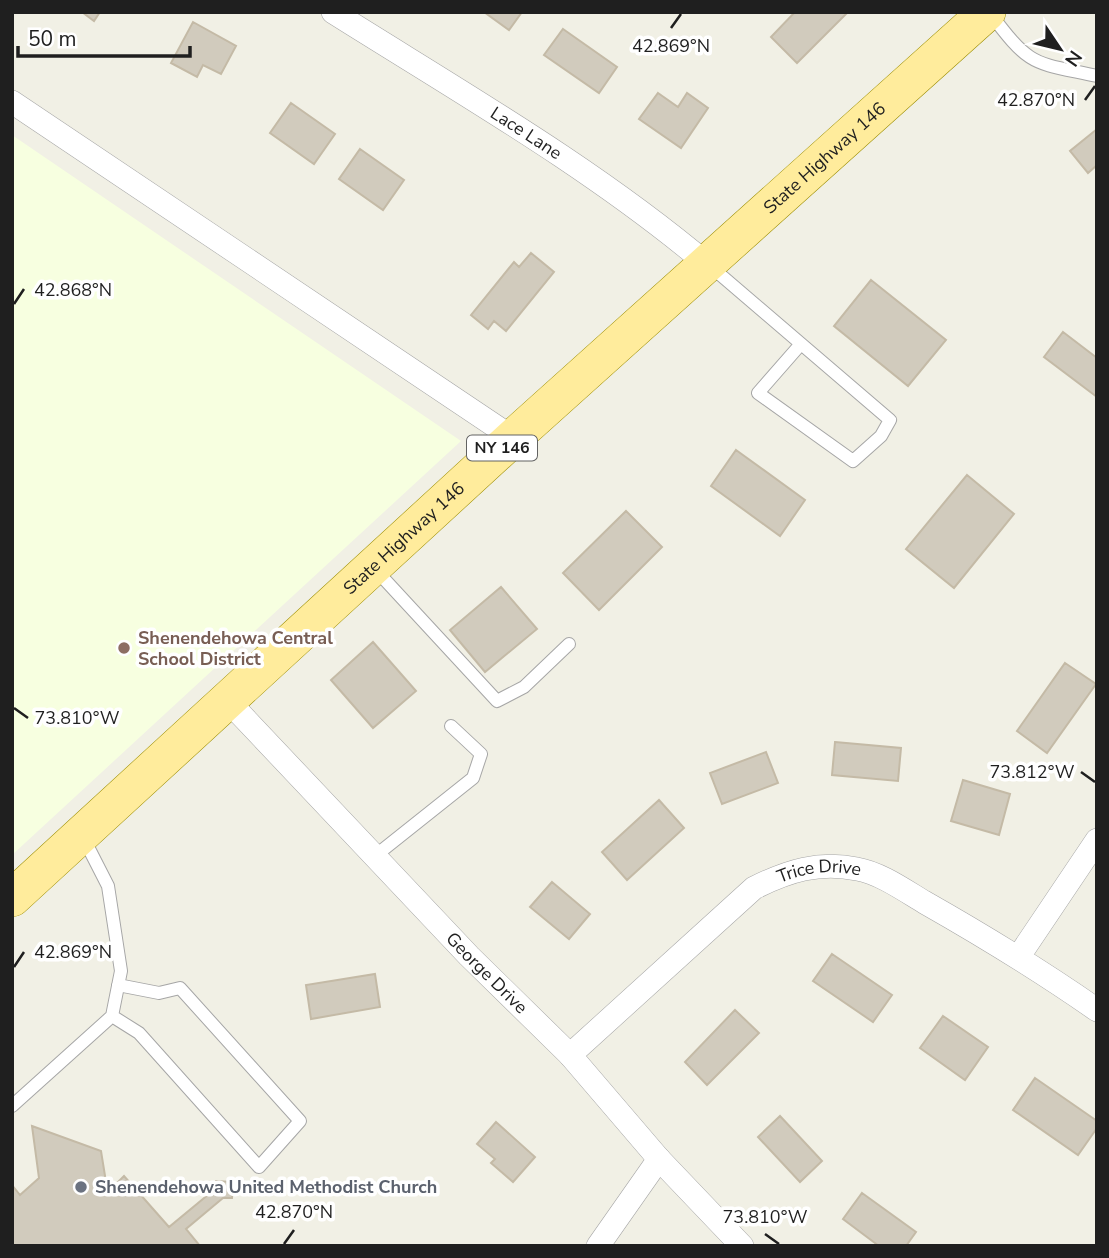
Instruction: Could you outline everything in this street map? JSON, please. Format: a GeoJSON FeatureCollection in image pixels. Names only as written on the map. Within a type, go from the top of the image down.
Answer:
{"type":"FeatureCollection","features":[{"type":"Feature","properties":{"kind":"main road","name":"State Highway 146"},"geometry":{"type":"LineString","coordinates":[[12,898],[229,702],[513,438],[989,12]]}},
{"type":"Feature","properties":{"kind":"street","name":"Lace Lane"},"geometry":{"type":"LineString","coordinates":[[333,12],[528,134],[677,239],[708,265]]}},
{"type":"Feature","properties":{"kind":"street"},"geometry":{"type":"LineString","coordinates":[[12,102],[513,438]]}},
{"type":"Feature","properties":{"kind":"street","name":"George Drive"},"geometry":{"type":"LineString","coordinates":[[229,702],[570,1055],[659,1159],[742,1246]]}},
{"type":"Feature","properties":{"kind":"street"},"geometry":{"type":"LineString","coordinates":[[1018,956],[1097,840]]}},
{"type":"Feature","properties":{"kind":"street","name":"Trice Drive"},"geometry":{"type":"LineString","coordinates":[[570,1055],[754,888],[787,871],[825,865],[860,869],[893,884],[1018,956],[1097,1010]]}},
{"type":"Feature","properties":{"kind":"street"},"geometry":{"type":"LineString","coordinates":[[598,1246],[659,1159]]}},
{"type":"Feature","properties":{"kind":"lane"},"geometry":{"type":"LineString","coordinates":[[989,12],[1023,54],[1037,64],[1097,76]]}},
{"type":"Feature","properties":{"kind":"lane"},"geometry":{"type":"LineString","coordinates":[[708,265],[890,420],[881,436],[853,461],[758,393],[800,345]]}},
{"type":"Feature","properties":{"kind":"lane"},"geometry":{"type":"LineString","coordinates":[[373,568],[497,701],[524,687],[569,644]]}},
{"type":"Feature","properties":{"kind":"lane"},"geometry":{"type":"LineString","coordinates":[[375,856],[473,778],[481,754],[451,726]]}},
{"type":"Feature","properties":{"kind":"lane"},"geometry":{"type":"LineString","coordinates":[[12,1106],[112,1016],[121,971],[108,886],[82,835]]}},
{"type":"Feature","properties":{"kind":"lane"},"geometry":{"type":"LineString","coordinates":[[112,1016],[139,1033],[259,1167],[300,1121],[180,988],[159,993],[118,985]]}},
{"type":"Feature","properties":{"kind":"shaded area","name":"Shenendehowa Central School District"},"geometry":{"type":"Polygon","coordinates":[[[12,135],[461,441],[12,855],[12,135]]]}},
{"type":"Feature","properties":{"kind":"building"},"geometry":{"type":"Polygon","coordinates":[[[82,12],[100,12],[94,21],[82,12]]]}},
{"type":"Feature","properties":{"kind":"building"},"geometry":{"type":"Polygon","coordinates":[[[484,12],[522,12],[509,30],[484,12]]]}},
{"type":"Feature","properties":{"kind":"building"},"geometry":{"type":"Polygon","coordinates":[[[795,12],[847,13],[797,63],[771,37],[795,12]]]}},
{"type":"Feature","properties":{"kind":"building"},"geometry":{"type":"Polygon","coordinates":[[[193,22],[236,46],[221,74],[203,65],[197,77],[171,63],[193,22]]]}},
{"type":"Feature","properties":{"kind":"building"},"geometry":{"type":"Polygon","coordinates":[[[563,29],[617,67],[599,93],[544,55],[563,29]]]}},
{"type":"Feature","properties":{"kind":"building"},"geometry":{"type":"Polygon","coordinates":[[[658,93],[678,107],[687,93],[708,108],[681,148],[639,119],[658,93]]]}},
{"type":"Feature","properties":{"kind":"building"},"geometry":{"type":"Polygon","coordinates":[[[291,103],[335,134],[314,164],[270,133],[291,103]]]}},
{"type":"Feature","properties":{"kind":"building"},"geometry":{"type":"Polygon","coordinates":[[[1097,129],[1097,165],[1088,173],[1070,151],[1097,129]]]}},
{"type":"Feature","properties":{"kind":"building"},"geometry":{"type":"Polygon","coordinates":[[[360,149],[404,180],[383,210],[339,179],[360,149]]]}},
{"type":"Feature","properties":{"kind":"building"},"geometry":{"type":"Polygon","coordinates":[[[531,253],[554,272],[506,331],[494,321],[488,329],[471,315],[514,262],[519,267],[531,253]]]}},
{"type":"Feature","properties":{"kind":"building"},"geometry":{"type":"Polygon","coordinates":[[[871,280],[946,340],[908,386],[834,326],[871,280]]]}},
{"type":"Feature","properties":{"kind":"building"},"geometry":{"type":"Polygon","coordinates":[[[1063,332],[1097,358],[1097,397],[1044,357],[1063,332]]]}},
{"type":"Feature","properties":{"kind":"building"},"geometry":{"type":"Polygon","coordinates":[[[736,450],[805,500],[780,536],[711,486],[736,450]]]}},
{"type":"Feature","properties":{"kind":"building"},"geometry":{"type":"Polygon","coordinates":[[[967,475],[1014,514],[954,588],[906,549],[967,475]]]}},
{"type":"Feature","properties":{"kind":"building"},"geometry":{"type":"Polygon","coordinates":[[[626,511],[662,547],[599,610],[563,573],[626,511]]]}},
{"type":"Feature","properties":{"kind":"building"},"geometry":{"type":"Polygon","coordinates":[[[501,587],[537,629],[485,672],[450,630],[501,587]]]}},
{"type":"Feature","properties":{"kind":"building"},"geometry":{"type":"Polygon","coordinates":[[[373,642],[416,691],[373,728],[331,680],[373,642]]]}},
{"type":"Feature","properties":{"kind":"building"},"geometry":{"type":"Polygon","coordinates":[[[1065,663],[1096,684],[1047,753],[1017,731],[1065,663]]]}},
{"type":"Feature","properties":{"kind":"building"},"geometry":{"type":"Polygon","coordinates":[[[835,742],[901,748],[898,781],[832,775],[835,742]]]}},
{"type":"Feature","properties":{"kind":"building"},"geometry":{"type":"Polygon","coordinates":[[[766,752],[778,783],[722,804],[710,773],[766,752]]]}},
{"type":"Feature","properties":{"kind":"building"},"geometry":{"type":"Polygon","coordinates":[[[963,780],[1010,794],[999,835],[951,821],[963,780]]]}},
{"type":"Feature","properties":{"kind":"building"},"geometry":{"type":"Polygon","coordinates":[[[659,800],[684,828],[627,880],[602,852],[659,800]]]}},
{"type":"Feature","properties":{"kind":"building"},"geometry":{"type":"Polygon","coordinates":[[[552,882],[590,914],[569,939],[530,907],[552,882]]]}},
{"type":"Feature","properties":{"kind":"building"},"geometry":{"type":"Polygon","coordinates":[[[832,954],[892,995],[873,1022],[813,981],[832,954]]]}},
{"type":"Feature","properties":{"kind":"building"},"geometry":{"type":"Polygon","coordinates":[[[375,974],[380,1007],[311,1019],[306,985],[375,974]]]}},
{"type":"Feature","properties":{"kind":"building"},"geometry":{"type":"Polygon","coordinates":[[[735,1010],[759,1033],[707,1085],[685,1062],[735,1010]]]}},
{"type":"Feature","properties":{"kind":"building"},"geometry":{"type":"Polygon","coordinates":[[[943,1016],[988,1047],[965,1080],[920,1048],[943,1016]]]}},
{"type":"Feature","properties":{"kind":"building"},"geometry":{"type":"Polygon","coordinates":[[[1035,1078],[1097,1121],[1097,1128],[1078,1155],[1013,1110],[1035,1078]]]}},
{"type":"Feature","properties":{"kind":"building"},"geometry":{"type":"Polygon","coordinates":[[[780,1116],[822,1161],[800,1182],[758,1137],[780,1116]]]}},
{"type":"Feature","properties":{"kind":"building"},"geometry":{"type":"Polygon","coordinates":[[[496,1122],[535,1157],[513,1182],[491,1163],[495,1159],[477,1144],[496,1122]]]}},
{"type":"Feature","properties":{"kind":"building","name":"Shenendehowa United Methodist Church"},"geometry":{"type":"Polygon","coordinates":[[[32,1126],[101,1151],[106,1182],[114,1186],[124,1176],[169,1227],[215,1189],[216,1181],[233,1182],[232,1198],[223,1198],[186,1229],[200,1246],[12,1246],[12,1185],[20,1195],[39,1178],[32,1126]]]}},
{"type":"Feature","properties":{"kind":"building"},"geometry":{"type":"Polygon","coordinates":[[[862,1193],[916,1232],[906,1246],[879,1246],[843,1219],[862,1193]]]}},
{"type":"Feature","properties":{"kind":"place","name":"Shenendehowa Central School District"},"geometry":{"type":"Point","coordinates":[124,648]}},
{"type":"Feature","properties":{"kind":"place","name":"Shenendehowa United Methodist Church"},"geometry":{"type":"Point","coordinates":[81,1187]}}]}
